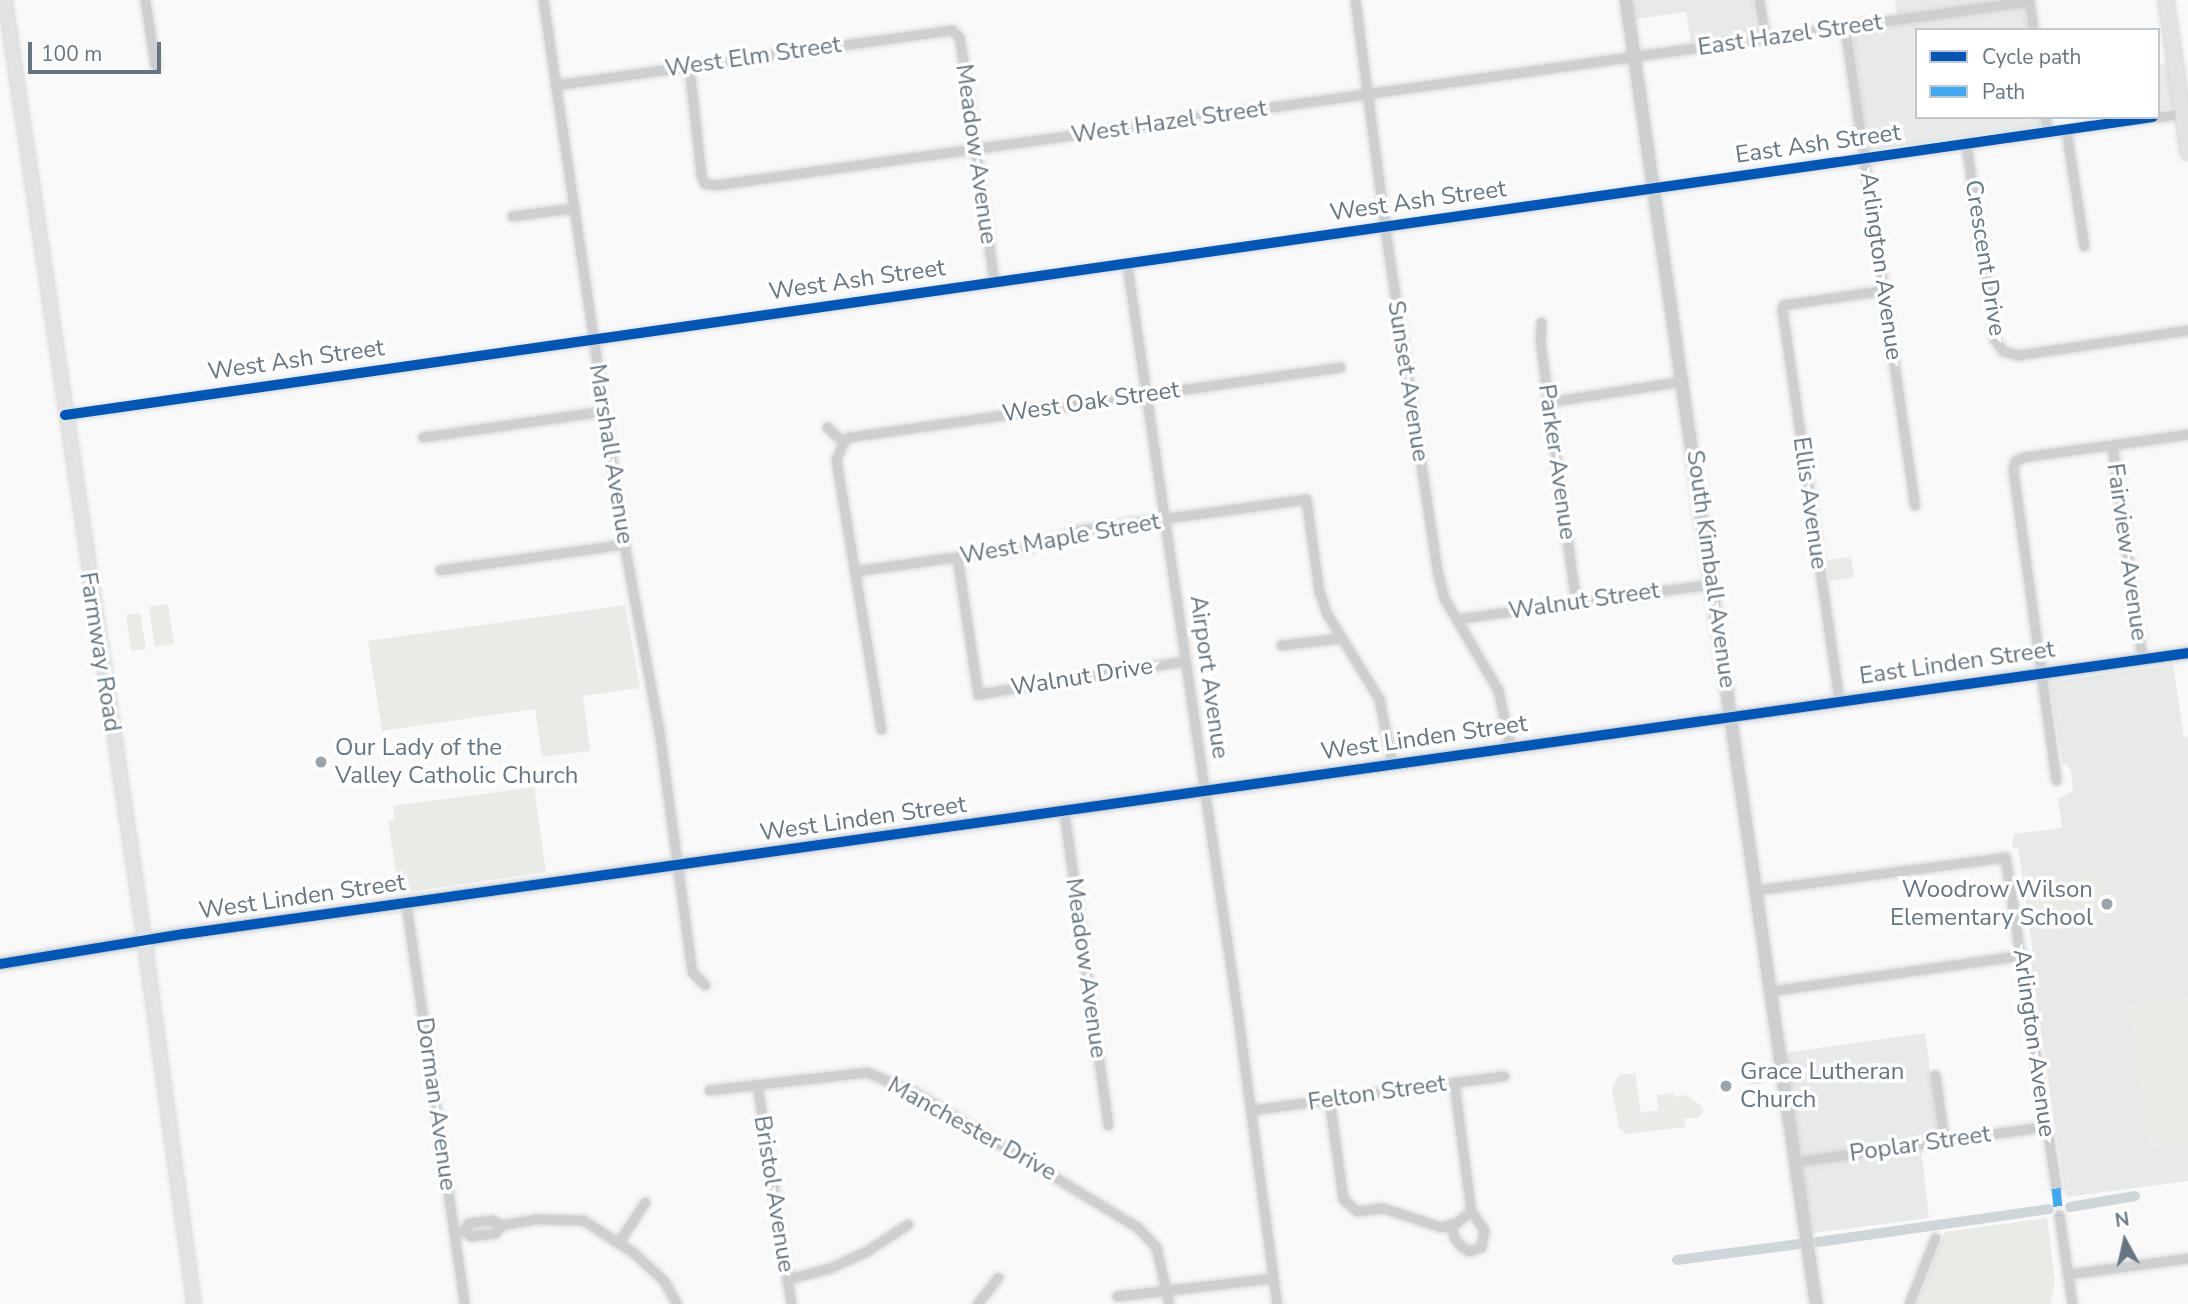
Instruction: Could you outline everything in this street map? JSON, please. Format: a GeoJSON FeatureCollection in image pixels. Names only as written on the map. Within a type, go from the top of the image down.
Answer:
{"type":"FeatureCollection","features":[{"type":"Feature","properties":{"kind":"main road","name":"Farmway Road"},"geometry":{"type":"LineString","coordinates":[[5,0],[144,940],[194,1304]]}},
{"type":"Feature","properties":{"kind":"main road"},"geometry":{"type":"LineString","coordinates":[[2166,0],[2185,113],[2188,152]]}},
{"type":"Feature","properties":{"kind":"street"},"geometry":{"type":"LineString","coordinates":[[145,0],[155,65]]}},
{"type":"Feature","properties":{"kind":"street","name":"Marshall Avenue"},"geometry":{"type":"LineString","coordinates":[[543,0],[624,544],[659,731],[692,972],[705,985]]}},
{"type":"Feature","properties":{"kind":"street","name":"Sunset Avenue"},"geometry":{"type":"LineString","coordinates":[[1355,0],[1438,575],[1444,598],[1498,690],[1510,747]]}},
{"type":"Feature","properties":{"kind":"street","name":"South Kimball Avenue"},"geometry":{"type":"LineString","coordinates":[[1626,0],[1816,1304]]}},
{"type":"Feature","properties":{"kind":"street"},"geometry":{"type":"LineString","coordinates":[[1759,0],[1765,39]]}},
{"type":"Feature","properties":{"kind":"street"},"geometry":{"type":"LineString","coordinates":[[2029,1],[2033,28]]}},
{"type":"Feature","properties":{"kind":"street","name":"East Hazel Street"},"geometry":{"type":"LineString","coordinates":[[1634,56],[2029,1]]}},
{"type":"Feature","properties":{"kind":"street","name":"Arlington Avenue"},"geometry":{"type":"LineString","coordinates":[[1845,27],[1915,505]]}},
{"type":"Feature","properties":{"kind":"street","name":"West Elm Street"},"geometry":{"type":"LineString","coordinates":[[555,85],[951,30]]}},
{"type":"Feature","properties":{"kind":"street","name":"Meadow Avenue"},"geometry":{"type":"LineString","coordinates":[[951,30],[959,37],[962,54],[994,282]]}},
{"type":"Feature","properties":{"kind":"street","name":"West Hazel Street"},"geometry":{"type":"LineString","coordinates":[[689,66],[704,183],[715,185],[1634,56]]}},
{"type":"Feature","properties":{"kind":"street","name":"East Ash Street"},"geometry":{"type":"LineString","coordinates":[[2160,116],[2185,113]]}},
{"type":"Feature","properties":{"kind":"street"},"geometry":{"type":"LineString","coordinates":[[2045,119],[2048,132]]}},
{"type":"Feature","properties":{"kind":"street","name":"East Ash Street"},"geometry":{"type":"LineString","coordinates":[[1655,189],[2142,119]]}},
{"type":"Feature","properties":{"kind":"street"},"geometry":{"type":"LineString","coordinates":[[2066,130],[2084,246]]}},
{"type":"Feature","properties":{"kind":"street","name":"Crescent Drive"},"geometry":{"type":"LineString","coordinates":[[1966,145],[1995,340],[2003,351],[2018,355],[2188,330]]}},
{"type":"Feature","properties":{"kind":"street","name":"West Ash Street"},"geometry":{"type":"LineString","coordinates":[[65,415],[1655,189]]}},
{"type":"Feature","properties":{"kind":"street"},"geometry":{"type":"LineString","coordinates":[[512,216],[574,208]]}},
{"type":"Feature","properties":{"kind":"street","name":"Airport Avenue"},"geometry":{"type":"LineString","coordinates":[[1127,265],[1277,1304]]}},
{"type":"Feature","properties":{"kind":"street","name":"Ellis Avenue"},"geometry":{"type":"LineString","coordinates":[[1839,700],[1783,305],[1885,290]]}},
{"type":"Feature","properties":{"kind":"street","name":"Parker Avenue"},"geometry":{"type":"LineString","coordinates":[[1541,322],[1540,341],[1576,603]]}},
{"type":"Feature","properties":{"kind":"street","name":"West Oak Street"},"geometry":{"type":"LineString","coordinates":[[843,442],[849,437],[1340,367]]}},
{"type":"Feature","properties":{"kind":"street"},"geometry":{"type":"LineString","coordinates":[[1548,402],[1683,381]]}},
{"type":"Feature","properties":{"kind":"street"},"geometry":{"type":"LineString","coordinates":[[423,438],[604,411]]}},
{"type":"Feature","properties":{"kind":"street"},"geometry":{"type":"LineString","coordinates":[[827,427],[843,442],[836,460],[881,729]]}},
{"type":"Feature","properties":{"kind":"street"},"geometry":{"type":"LineString","coordinates":[[2056,779],[2015,461],[2023,457],[2188,434]]}},
{"type":"Feature","properties":{"kind":"street","name":"Fairview Avenue"},"geometry":{"type":"LineString","coordinates":[[2112,445],[2141,659]]}},
{"type":"Feature","properties":{"kind":"street","name":"West Maple Street"},"geometry":{"type":"LineString","coordinates":[[855,571],[1032,546],[1080,530],[1306,499],[1319,591],[1327,614],[1341,638]]}},
{"type":"Feature","properties":{"kind":"street"},"geometry":{"type":"LineString","coordinates":[[440,570],[624,544]]}},
{"type":"Feature","properties":{"kind":"street","name":"Walnut Drive"},"geometry":{"type":"LineString","coordinates":[[957,557],[978,694],[1185,661]]}},
{"type":"Feature","properties":{"kind":"street","name":"Walnut Street"},"geometry":{"type":"LineString","coordinates":[[1456,619],[1712,584]]}},
{"type":"Feature","properties":{"kind":"street"},"geometry":{"type":"LineString","coordinates":[[1281,645],[1341,638],[1379,699],[1392,763]]}},
{"type":"Feature","properties":{"kind":"street","name":"East Linden Street"},"geometry":{"type":"LineString","coordinates":[[1732,715],[2188,653]]}},
{"type":"Feature","properties":{"kind":"street","name":"West Linden Street"},"geometry":{"type":"LineString","coordinates":[[0,964],[144,940],[1064,812],[1732,715]]}},
{"type":"Feature","properties":{"kind":"street","name":"Meadow Avenue"},"geometry":{"type":"LineString","coordinates":[[1064,812],[1108,1125]]}},
{"type":"Feature","properties":{"kind":"street","name":"Arlington Avenue"},"geometry":{"type":"LineString","coordinates":[[1756,890],[2005,857],[2056,1188]]}},
{"type":"Feature","properties":{"kind":"street","name":"Dorman Avenue"},"geometry":{"type":"LineString","coordinates":[[406,904],[460,1231],[464,1304]]}},
{"type":"Feature","properties":{"kind":"street"},"geometry":{"type":"LineString","coordinates":[[1770,991],[2021,955]]}},
{"type":"Feature","properties":{"kind":"street","name":"Manchester Drive"},"geometry":{"type":"LineString","coordinates":[[709,1090],[867,1072],[918,1094],[1138,1227],[1156,1247],[1169,1304]]}},
{"type":"Feature","properties":{"kind":"street"},"geometry":{"type":"LineString","coordinates":[[1934,1075],[1944,1141]]}},
{"type":"Feature","properties":{"kind":"street","name":"Felton Street"},"geometry":{"type":"LineString","coordinates":[[1251,1110],[1504,1076]]}},
{"type":"Feature","properties":{"kind":"street"},"geometry":{"type":"LineString","coordinates":[[1450,1224],[1455,1239],[1462,1247],[1475,1250],[1484,1238],[1484,1230],[1471,1212],[1454,1083]]}},
{"type":"Feature","properties":{"kind":"street","name":"Bristol Avenue"},"geometry":{"type":"LineString","coordinates":[[757,1084],[791,1304]]}},
{"type":"Feature","properties":{"kind":"street"},"geometry":{"type":"LineString","coordinates":[[1329,1100],[1343,1199],[1357,1211],[1383,1208],[1441,1227],[1471,1212]]}},
{"type":"Feature","properties":{"kind":"street","name":"Poplar Street"},"geometry":{"type":"LineString","coordinates":[[1794,1162],[2046,1126]]}},
{"type":"Feature","properties":{"kind":"street"},"geometry":{"type":"LineString","coordinates":[[618,1243],[645,1202]]}},
{"type":"Feature","properties":{"kind":"street"},"geometry":{"type":"LineString","coordinates":[[2059,1215],[2072,1304]]}},
{"type":"Feature","properties":{"kind":"street"},"geometry":{"type":"LineString","coordinates":[[460,1231],[471,1236],[495,1233],[501,1225],[534,1219],[583,1220],[618,1243],[664,1281],[677,1304]]}},
{"type":"Feature","properties":{"kind":"street"},"geometry":{"type":"LineString","coordinates":[[787,1279],[830,1268],[865,1252],[908,1224]]}},
{"type":"Feature","properties":{"kind":"street"},"geometry":{"type":"LineString","coordinates":[[1909,1304],[1935,1238]]}},
{"type":"Feature","properties":{"kind":"street"},"geometry":{"type":"LineString","coordinates":[[2068,1274],[2188,1258]]}},
{"type":"Feature","properties":{"kind":"street"},"geometry":{"type":"LineString","coordinates":[[977,1304],[998,1277]]}},
{"type":"Feature","properties":{"kind":"street"},"geometry":{"type":"LineString","coordinates":[[1117,1296],[1273,1278]]}},
{"type":"Feature","properties":{"kind":"shaded area"},"geometry":{"type":"Polygon","coordinates":[[[1632,0],[1753,0],[1757,33],[1691,42],[1686,12],[1634,19],[1632,0]]]}},
{"type":"Feature","properties":{"kind":"shaded area"},"geometry":{"type":"Polygon","coordinates":[[[1895,0],[2023,0],[2028,28],[1915,28],[1915,119],[2040,119],[2041,127],[1869,151],[1852,32],[1898,26],[1895,0]]]}},
{"type":"Feature","properties":{"kind":"shaded area"},"geometry":{"type":"Polygon","coordinates":[[[2167,63],[2174,108],[2160,110],[2160,64],[2167,63]]]}},
{"type":"Feature","properties":{"kind":"shaded area"},"geometry":{"type":"Polygon","coordinates":[[[1851,557],[1854,578],[1829,581],[1827,560],[1851,557]]]}},
{"type":"Feature","properties":{"kind":"shaded area"},"geometry":{"type":"Polygon","coordinates":[[[168,604],[174,644],[155,647],[149,607],[168,604]]]}},
{"type":"Feature","properties":{"kind":"shaded area"},"geometry":{"type":"Polygon","coordinates":[[[625,605],[640,688],[583,696],[590,751],[542,757],[535,709],[382,731],[368,641],[625,605]]]}},
{"type":"Feature","properties":{"kind":"shaded area"},"geometry":{"type":"Polygon","coordinates":[[[140,613],[146,649],[131,651],[126,615],[140,613]]]}},
{"type":"Feature","properties":{"kind":"shaded area","name":"Woodrow Wilson Elementary School"},"geometry":{"type":"Polygon","coordinates":[[[2173,665],[2184,737],[2188,736],[2188,1181],[2066,1197],[2031,961],[2034,960],[2018,847],[2012,848],[2014,834],[2062,828],[2058,799],[2073,791],[2071,770],[2062,762],[2050,682],[2173,665]]]}},
{"type":"Feature","properties":{"kind":"shaded area"},"geometry":{"type":"Polygon","coordinates":[[[534,787],[546,872],[399,893],[388,821],[395,819],[393,806],[534,787]]]}},
{"type":"Feature","properties":{"kind":"shaded area"},"geometry":{"type":"Polygon","coordinates":[[[2102,870],[2107,902],[2081,906],[2076,874],[2102,870]]]}},
{"type":"Feature","properties":{"kind":"shaded area"},"geometry":{"type":"Polygon","coordinates":[[[2071,885],[2077,926],[2032,932],[2025,891],[2071,885]]]}},
{"type":"Feature","properties":{"kind":"shaded area"},"geometry":{"type":"Polygon","coordinates":[[[2107,904],[2110,922],[2084,926],[2081,908],[2107,904]]]}},
{"type":"Feature","properties":{"kind":"shaded area"},"geometry":{"type":"Polygon","coordinates":[[[2188,996],[2188,1143],[2148,1149],[2128,1005],[2188,996]]]}},
{"type":"Feature","properties":{"kind":"shaded area"},"geometry":{"type":"Polygon","coordinates":[[[1925,1033],[1939,1135],[1920,1138],[1929,1218],[1812,1233],[1784,1053],[1925,1033]]]}},
{"type":"Feature","properties":{"kind":"shaded area"},"geometry":{"type":"Polygon","coordinates":[[[1760,1065],[1767,1074],[1764,1084],[1748,1084],[1745,1067],[1760,1065]]]}},
{"type":"Feature","properties":{"kind":"shaded area"},"geometry":{"type":"Polygon","coordinates":[[[1635,1073],[1641,1113],[1658,1110],[1657,1095],[1673,1093],[1674,1097],[1687,1095],[1702,1107],[1703,1112],[1699,1117],[1684,1119],[1685,1127],[1627,1134],[1619,1128],[1612,1089],[1619,1075],[1635,1073]]]}},
{"type":"Feature","properties":{"kind":"shaded area"},"geometry":{"type":"Polygon","coordinates":[[[2047,1218],[2055,1283],[2050,1304],[1917,1304],[1945,1232],[2047,1218]]]}},
{"type":"Feature","properties":{"kind":"waterway"},"geometry":{"type":"LineString","coordinates":[[2070,1207],[2135,1196]]}},
{"type":"Feature","properties":{"kind":"waterway"},"geometry":{"type":"LineString","coordinates":[[1818,1242],[2049,1209]]}},
{"type":"Feature","properties":{"kind":"waterway"},"geometry":{"type":"LineString","coordinates":[[1677,1260],[1799,1244]]}},
{"type":"Feature","properties":{"kind":"marked path"},"geometry":{"type":"LineString","coordinates":[[2056,1188],[2059,1215]]}},
{"type":"Feature","properties":{"kind":"cycle path"},"geometry":{"type":"LineString","coordinates":[[65,415],[2139,119]]}},
{"type":"Feature","properties":{"kind":"cycle path"},"geometry":{"type":"LineString","coordinates":[[0,964],[184,934],[2188,653]]}},
{"type":"Feature","properties":{"kind":"place","name":"Our Lady of the Valley Catholic Church"},"geometry":{"type":"Point","coordinates":[321,762]}},
{"type":"Feature","properties":{"kind":"place","name":"Woodrow Wilson Elementary School"},"geometry":{"type":"Point","coordinates":[2107,904]}},
{"type":"Feature","properties":{"kind":"place","name":"Grace Lutheran Church"},"geometry":{"type":"Point","coordinates":[1726,1086]}}]}
